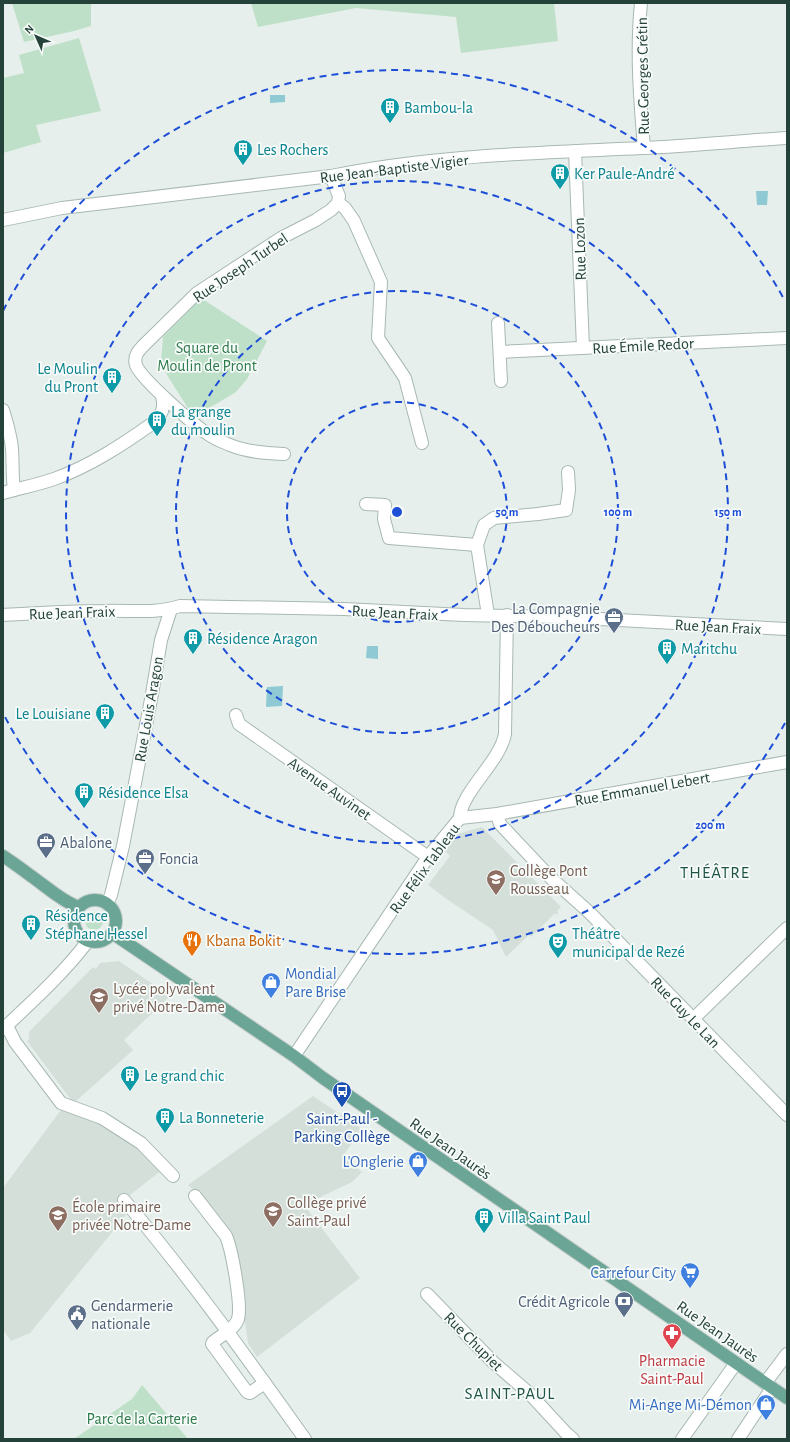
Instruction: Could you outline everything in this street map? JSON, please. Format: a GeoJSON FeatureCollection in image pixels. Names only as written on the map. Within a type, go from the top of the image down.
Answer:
{"type":"FeatureCollection","features":[{"type":"Feature","properties":{"kind":"main road"},"geometry":{"type":"LineString","coordinates":[[3,856],[68,903],[78,907]]}},
{"type":"Feature","properties":{"kind":"main road"},"geometry":{"type":"LineString","coordinates":[[92,900],[100,900],[107,904],[114,911],[116,920],[112,933],[107,939],[95,942],[88,941],[78,935],[74,927],[73,920],[78,907],[84,902],[92,900]]}},
{"type":"Feature","properties":{"kind":"main road","name":"Rue Jean Jaurès"},"geometry":{"type":"LineString","coordinates":[[112,933],[294,1056],[320,1076],[787,1398]]}},
{"type":"Feature","properties":{"kind":"street","name":"Rue Georges Crétin"},"geometry":{"type":"LineString","coordinates":[[641,3],[639,22],[639,55],[644,148]]}},
{"type":"Feature","properties":{"kind":"street","name":"Rue Jean-Baptiste Vigier"},"geometry":{"type":"LineString","coordinates":[[3,220],[62,208],[331,176],[369,168],[448,160],[787,138]]}},
{"type":"Feature","properties":{"kind":"street","name":"Rue Lozon"},"geometry":{"type":"LineString","coordinates":[[575,151],[583,348]]}},
{"type":"Feature","properties":{"kind":"street"},"geometry":{"type":"LineString","coordinates":[[331,176],[339,196],[338,203],[345,208],[354,221],[381,282],[378,338],[406,378],[422,443]]}},
{"type":"Feature","properties":{"kind":"street","name":"Rue Joseph Turbel"},"geometry":{"type":"LineString","coordinates":[[284,454],[256,452],[238,448],[204,432],[162,396],[138,369],[135,357],[139,350],[197,293],[281,238],[316,220],[331,210],[338,203]]}},
{"type":"Feature","properties":{"kind":"street"},"geometry":{"type":"LineString","coordinates":[[498,323],[501,381]]}},
{"type":"Feature","properties":{"kind":"street","name":"Rue Émile Redor"},"geometry":{"type":"LineString","coordinates":[[500,352],[787,338]]}},
{"type":"Feature","properties":{"kind":"street"},"geometry":{"type":"LineString","coordinates":[[3,410],[11,436],[12,476],[9,492],[71,472],[111,452],[159,418],[164,409],[162,396]]}},
{"type":"Feature","properties":{"kind":"street"},"geometry":{"type":"LineString","coordinates":[[488,615],[477,545],[484,525],[494,518],[566,510],[569,490],[568,472]]}},
{"type":"Feature","properties":{"kind":"street"},"geometry":{"type":"LineString","coordinates":[[366,504],[385,505],[384,519],[389,538],[477,545]]}},
{"type":"Feature","properties":{"kind":"street","name":"Rue Jean Fraix"},"geometry":{"type":"LineString","coordinates":[[3,615],[171,609],[180,606],[187,606],[344,609],[464,615],[562,617],[787,629]]}},
{"type":"Feature","properties":{"kind":"street","name":"Rue Louis Aragon"},"geometry":{"type":"LineString","coordinates":[[107,904],[111,895],[123,846],[161,640],[171,609]]}},
{"type":"Feature","properties":{"kind":"street","name":"Rue Félix Tableau"},"geometry":{"type":"LineString","coordinates":[[294,1056],[428,857],[460,818],[460,811],[471,792],[501,748],[504,741],[507,615]]}},
{"type":"Feature","properties":{"kind":"street","name":"Avenue Auvinet"},"geometry":{"type":"LineString","coordinates":[[236,715],[239,724],[428,857]]}},
{"type":"Feature","properties":{"kind":"street","name":"Rue Emmanuel Lebert"},"geometry":{"type":"LineString","coordinates":[[497,814],[787,762]]}},
{"type":"Feature","properties":{"kind":"street"},"geometry":{"type":"LineString","coordinates":[[460,818],[497,814]]}},
{"type":"Feature","properties":{"kind":"street","name":"Rue Guy Le Lan"},"geometry":{"type":"LineString","coordinates":[[497,814],[500,824],[551,878],[590,913],[787,1115]]}},
{"type":"Feature","properties":{"kind":"street"},"geometry":{"type":"LineString","coordinates":[[693,1019],[787,928]]}},
{"type":"Feature","properties":{"kind":"street"},"geometry":{"type":"LineString","coordinates":[[88,941],[76,957],[52,983],[5,1027],[61,1104],[102,1118],[141,1143],[173,1176]]}},
{"type":"Feature","properties":{"kind":"street"},"geometry":{"type":"LineString","coordinates":[[195,1196],[226,1236],[234,1269],[239,1308],[238,1319],[234,1326],[212,1342],[212,1344],[247,1392],[250,1393],[265,1383]]}},
{"type":"Feature","properties":{"kind":"street"},"geometry":{"type":"LineString","coordinates":[[124,1200],[143,1222],[227,1330],[306,1439]]}},
{"type":"Feature","properties":{"kind":"street","name":"Rue Chupiet"},"geometry":{"type":"LineString","coordinates":[[427,1294],[493,1362],[529,1393],[573,1439]]}},
{"type":"Feature","properties":{"kind":"street"},"geometry":{"type":"LineString","coordinates":[[738,1439],[787,1354]]}},
{"type":"Feature","properties":{"kind":"street"},"geometry":{"type":"LineString","coordinates":[[682,1439],[736,1362]]}},
{"type":"Feature","properties":{"kind":"shaded area","name":"Collège Pont Rousseau"},"geometry":{"type":"Polygon","coordinates":[[[482,827],[561,907],[557,911],[558,913],[556,915],[555,913],[531,937],[529,935],[506,957],[493,930],[428,885],[450,856],[445,851],[457,834],[482,827]]]}},
{"type":"Feature","properties":{"kind":"shaded area","name":"Lycée polyvalent privé Notre-Dame"},"geometry":{"type":"Polygon","coordinates":[[[119,961],[170,996],[124,1040],[133,1050],[75,1102],[74,1100],[72,1101],[27,1041],[29,1040],[29,1032],[93,967],[96,969],[100,963],[119,961]]]}},
{"type":"Feature","properties":{"kind":"shaded area","name":"Collège privé Saint-Paul"},"geometry":{"type":"Polygon","coordinates":[[[313,1096],[362,1129],[342,1157],[362,1172],[352,1182],[304,1205],[360,1278],[257,1357],[248,1343],[233,1240],[199,1195],[188,1185],[313,1096]]]}},
{"type":"Feature","properties":{"kind":"shaded area","name":"École primaire privée Notre-Dame"},"geometry":{"type":"Polygon","coordinates":[[[61,1110],[97,1121],[140,1146],[162,1170],[117,1205],[126,1215],[30,1333],[11,1341],[3,1330],[3,1188],[61,1110]]]}},
{"type":"Feature","properties":{"kind":"green space"},"geometry":{"type":"Polygon","coordinates":[[[12,3],[94,3],[91,4],[91,26],[24,42],[12,3]]]}},
{"type":"Feature","properties":{"kind":"green space"},"geometry":{"type":"Polygon","coordinates":[[[251,3],[554,3],[558,41],[461,53],[456,17],[356,8],[258,27],[251,3]]]}},
{"type":"Feature","properties":{"kind":"green space"},"geometry":{"type":"Polygon","coordinates":[[[79,38],[101,111],[36,125],[41,142],[3,153],[3,78],[24,73],[19,55],[79,38]]]}},
{"type":"Feature","properties":{"kind":"green space","name":"Square du Moulin de Pront"},"geometry":{"type":"Polygon","coordinates":[[[201,298],[267,341],[247,379],[236,392],[201,413],[196,421],[167,375],[161,361],[163,337],[201,298]]]}},
{"type":"Feature","properties":{"kind":"green space"},"geometry":{"type":"Polygon","coordinates":[[[90,912],[98,912],[103,917],[101,928],[98,930],[90,930],[85,925],[85,917],[90,912]]]}},
{"type":"Feature","properties":{"kind":"green space","name":"Parc de la Carterie"},"geometry":{"type":"Polygon","coordinates":[[[142,1385],[188,1439],[74,1439],[132,1399],[142,1385]]]}},
{"type":"Feature","properties":{"kind":"water"},"geometry":{"type":"Polygon","coordinates":[[[270,95],[285,95],[285,102],[270,103],[270,95]]]}},
{"type":"Feature","properties":{"kind":"water"},"geometry":{"type":"Polygon","coordinates":[[[756,191],[768,191],[767,205],[757,205],[756,191]]]}},
{"type":"Feature","properties":{"kind":"water"},"geometry":{"type":"Polygon","coordinates":[[[367,646],[378,646],[378,659],[366,658],[367,646]]]}},
{"type":"Feature","properties":{"kind":"water"},"geometry":{"type":"Polygon","coordinates":[[[283,686],[282,706],[266,707],[267,687],[283,686]]]}},
{"type":"Feature","properties":{"kind":"place","name":"Bambou-la"},"geometry":{"type":"Point","coordinates":[390,124]}},
{"type":"Feature","properties":{"kind":"place","name":"Les Rochers"},"geometry":{"type":"Point","coordinates":[243,166]}},
{"type":"Feature","properties":{"kind":"place","name":"Ker Paule-André"},"geometry":{"type":"Point","coordinates":[560,190]}},
{"type":"Feature","properties":{"kind":"place","name":"Le Moulin du Pront"},"geometry":{"type":"Point","coordinates":[112,394]}},
{"type":"Feature","properties":{"kind":"place","name":"La grange du moulin"},"geometry":{"type":"Point","coordinates":[157,437]}},
{"type":"Feature","properties":{"kind":"place","name":"La Compagnie Des Déboucheurs"},"geometry":{"type":"Point","coordinates":[614,634]}},
{"type":"Feature","properties":{"kind":"place","name":"Résidence Aragon"},"geometry":{"type":"Point","coordinates":[193,655]}},
{"type":"Feature","properties":{"kind":"place","name":"Maritchu"},"geometry":{"type":"Point","coordinates":[667,665]}},
{"type":"Feature","properties":{"kind":"place","name":"Le Louisiane"},"geometry":{"type":"Point","coordinates":[105,730]}},
{"type":"Feature","properties":{"kind":"place","name":"Résidence Elsa"},"geometry":{"type":"Point","coordinates":[84,809]}},
{"type":"Feature","properties":{"kind":"place","name":"Abalone"},"geometry":{"type":"Point","coordinates":[46,859]}},
{"type":"Feature","properties":{"kind":"place","name":"Foncia"},"geometry":{"type":"Point","coordinates":[145,875]}},
{"type":"Feature","properties":{"kind":"place","name":"Collège Pont Rousseau"},"geometry":{"type":"Point","coordinates":[496,896]}},
{"type":"Feature","properties":{"kind":"place","name":"Résidence Stéphane Hessel"},"geometry":{"type":"Point","coordinates":[31,941]}},
{"type":"Feature","properties":{"kind":"place","name":"Kbana Bokit"},"geometry":{"type":"Point","coordinates":[192,957]}},
{"type":"Feature","properties":{"kind":"place","name":"Théâtre municipal de Rezé"},"geometry":{"type":"Point","coordinates":[558,959]}},
{"type":"Feature","properties":{"kind":"place","name":"Mondial Pare Brise"},"geometry":{"type":"Point","coordinates":[271,999]}},
{"type":"Feature","properties":{"kind":"place","name":"Lycée polyvalent privé Notre-Dame"},"geometry":{"type":"Point","coordinates":[99,1014]}},
{"type":"Feature","properties":{"kind":"place","name":"Le grand chic"},"geometry":{"type":"Point","coordinates":[130,1092]}},
{"type":"Feature","properties":{"kind":"place","name":"Saint-Paul - Parking Collège"},"geometry":{"type":"Point","coordinates":[342,1108]}},
{"type":"Feature","properties":{"kind":"place","name":"La Bonneterie"},"geometry":{"type":"Point","coordinates":[165,1134]}},
{"type":"Feature","properties":{"kind":"place","name":"L'Onglerie"},"geometry":{"type":"Point","coordinates":[418,1178]}},
{"type":"Feature","properties":{"kind":"place","name":"Collège privé Saint-Paul"},"geometry":{"type":"Point","coordinates":[273,1228]}},
{"type":"Feature","properties":{"kind":"place","name":"École primaire privée Notre-Dame"},"geometry":{"type":"Point","coordinates":[58,1232]}},
{"type":"Feature","properties":{"kind":"place","name":"Villa Saint Paul"},"geometry":{"type":"Point","coordinates":[484,1234]}},
{"type":"Feature","properties":{"kind":"place","name":"Carrefour City"},"geometry":{"type":"Point","coordinates":[690,1289]}},
{"type":"Feature","properties":{"kind":"place","name":"Crédit Agricole"},"geometry":{"type":"Point","coordinates":[624,1318]}},
{"type":"Feature","properties":{"kind":"place","name":"Gendarmerie nationale"},"geometry":{"type":"Point","coordinates":[77,1331]}},
{"type":"Feature","properties":{"kind":"place","name":"Pharmacie Saint-Paul"},"geometry":{"type":"Point","coordinates":[672,1350]}},
{"type":"Feature","properties":{"kind":"place","name":"Mi-Ange Mi-Démon"},"geometry":{"type":"Point","coordinates":[766,1421]}},
{"type":"Feature","properties":{"kind":"district","name":"THÉÂTRE"},"geometry":{"type":"Point","coordinates":[715,872]}},
{"type":"Feature","properties":{"kind":"district","name":"SAINT-PAUL"},"geometry":{"type":"Point","coordinates":[510,1393]}}]}
